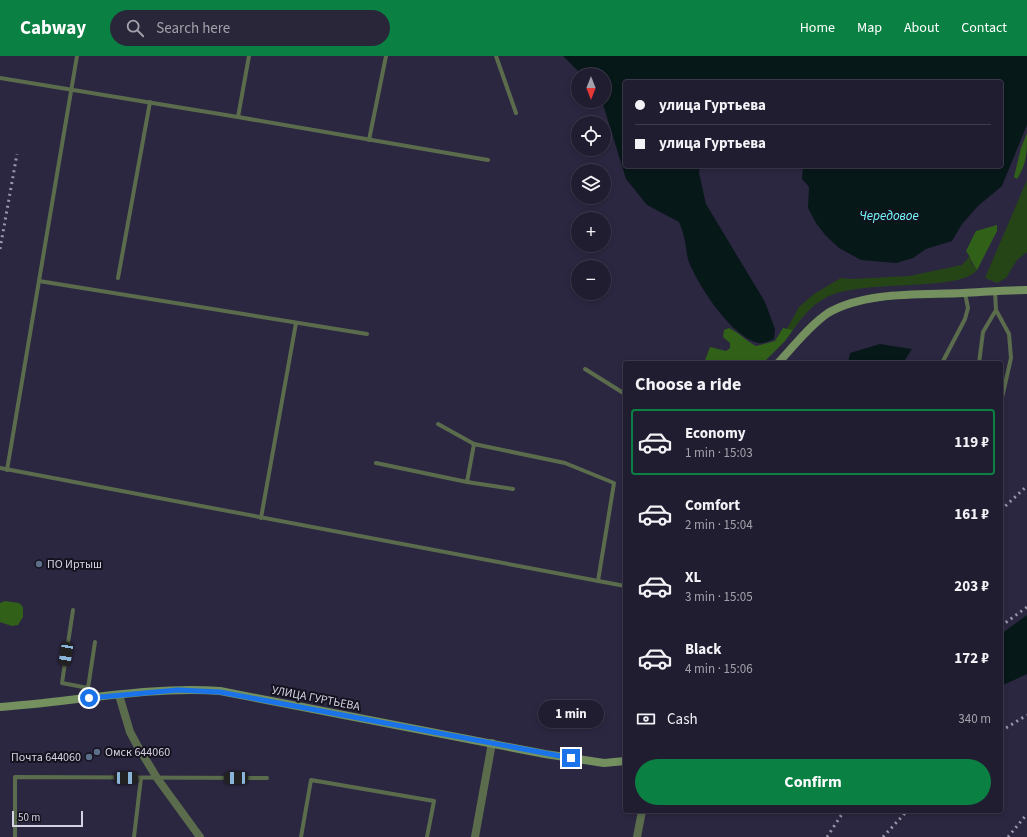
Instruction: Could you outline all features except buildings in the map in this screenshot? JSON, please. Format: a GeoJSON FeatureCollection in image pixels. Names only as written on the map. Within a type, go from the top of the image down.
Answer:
{"type":"FeatureCollection","features":[{"type":"Feature","properties":{"kind":"main road"},"geometry":{"type":"LineString","coordinates":[[780,361],[809,329],[828,313],[847,305],[871,299],[905,295],[964,293],[995,290],[1027,290]]}},
{"type":"Feature","properties":{"kind":"main road","name":"УЛИЦА ГУРТЬЕВА"},"geometry":{"type":"LineString","coordinates":[[0,707],[189,689],[220,692],[545,754],[604,763],[623,761]]}},
{"type":"Feature","properties":{"kind":"street"},"geometry":{"type":"LineString","coordinates":[[119,695],[130,732],[157,778],[200,837]]}},
{"type":"Feature","properties":{"kind":"street"},"geometry":{"type":"LineString","coordinates":[[476,837],[492,743]]}},
{"type":"Feature","properties":{"kind":"street"},"geometry":{"type":"LineString","coordinates":[[637,837],[642,813]]}},
{"type":"Feature","properties":{"kind":"lane"},"geometry":{"type":"LineString","coordinates":[[7,470],[77,56]]}},
{"type":"Feature","properties":{"kind":"lane"},"geometry":{"type":"LineString","coordinates":[[238,117],[249,56]]}},
{"type":"Feature","properties":{"kind":"lane"},"geometry":{"type":"LineString","coordinates":[[369,140],[386,56]]}},
{"type":"Feature","properties":{"kind":"lane"},"geometry":{"type":"LineString","coordinates":[[496,56],[516,113]]}},
{"type":"Feature","properties":{"kind":"lane"},"geometry":{"type":"LineString","coordinates":[[0,78],[488,160]]}},
{"type":"Feature","properties":{"kind":"lane"},"geometry":{"type":"LineString","coordinates":[[118,278],[150,102]]}},
{"type":"Feature","properties":{"kind":"lane"},"geometry":{"type":"LineString","coordinates":[[39,282],[367,334]]}},
{"type":"Feature","properties":{"kind":"lane"},"geometry":{"type":"LineString","coordinates":[[995,290],[996,310],[1009,334],[1011,358],[1003,393]]}},
{"type":"Feature","properties":{"kind":"lane"},"geometry":{"type":"LineString","coordinates":[[943,361],[965,319],[968,308],[964,293]]}},
{"type":"Feature","properties":{"kind":"lane"},"geometry":{"type":"LineString","coordinates":[[978,361],[983,332],[996,310]]}},
{"type":"Feature","properties":{"kind":"lane"},"geometry":{"type":"LineString","coordinates":[[261,518],[296,323]]}},
{"type":"Feature","properties":{"kind":"lane"},"geometry":{"type":"LineString","coordinates":[[585,369],[623,393]]}},
{"type":"Feature","properties":{"kind":"lane"},"geometry":{"type":"LineString","coordinates":[[438,424],[474,444],[565,463],[614,483],[598,581]]}},
{"type":"Feature","properties":{"kind":"lane"},"geometry":{"type":"LineString","coordinates":[[467,482],[474,444]]}},
{"type":"Feature","properties":{"kind":"lane"},"geometry":{"type":"LineString","coordinates":[[376,463],[467,482],[512,489]]}},
{"type":"Feature","properties":{"kind":"lane"},"geometry":{"type":"LineString","coordinates":[[0,468],[623,586]]}},
{"type":"Feature","properties":{"kind":"lane"},"geometry":{"type":"LineString","coordinates":[[73,610],[62,683],[88,688]]}},
{"type":"Feature","properties":{"kind":"lane"},"geometry":{"type":"LineString","coordinates":[[89,698],[88,688],[95,642]]}},
{"type":"Feature","properties":{"kind":"lane"},"geometry":{"type":"LineString","coordinates":[[15,837],[15,777],[267,778]]}},
{"type":"Feature","properties":{"kind":"lane"},"geometry":{"type":"LineString","coordinates":[[134,837],[141,778]]}},
{"type":"Feature","properties":{"kind":"lane"},"geometry":{"type":"LineString","coordinates":[[301,837],[311,780],[434,802],[427,837]]}},
{"type":"Feature","properties":{"kind":"green space"},"geometry":{"type":"Polygon","coordinates":[[[1027,133],[1026,157],[1023,168],[1017,179],[1014,177],[1021,148],[1027,133]]]}},
{"type":"Feature","properties":{"kind":"green space"},"geometry":{"type":"Polygon","coordinates":[[[1027,180],[1027,252],[1017,260],[1006,278],[997,283],[985,278],[1027,180]]]}},
{"type":"Feature","properties":{"kind":"green space"},"geometry":{"type":"Polygon","coordinates":[[[997,225],[997,231],[977,270],[966,251],[976,231],[997,225]]]}},
{"type":"Feature","properties":{"kind":"green space"},"geometry":{"type":"Polygon","coordinates":[[[970,256],[972,264],[977,270],[967,277],[930,284],[861,288],[841,292],[820,301],[807,312],[793,330],[787,329],[799,307],[814,294],[841,278],[852,279],[909,276],[962,265],[970,256]]]}},
{"type":"Feature","properties":{"kind":"green space"},"geometry":{"type":"Polygon","coordinates":[[[729,328],[756,346],[775,341],[783,328],[793,330],[785,341],[765,361],[705,361],[710,347],[726,351],[730,348],[730,343],[723,337],[724,330],[729,328]]]}},
{"type":"Feature","properties":{"kind":"green space"},"geometry":{"type":"Polygon","coordinates":[[[5,601],[19,603],[23,607],[23,617],[18,625],[12,626],[0,622],[0,603],[5,601]]]}},
{"type":"Feature","properties":{"kind":"water","name":"Чередовое"},"geometry":{"type":"Polygon","coordinates":[[[563,56],[1027,56],[1027,125],[1002,186],[978,206],[962,224],[952,241],[926,249],[913,258],[896,263],[861,260],[839,248],[826,236],[816,223],[808,208],[809,187],[802,179],[803,168],[1003,168],[1003,80],[623,80],[623,168],[700,168],[699,173],[706,204],[765,302],[775,329],[774,339],[764,343],[749,340],[729,324],[703,289],[690,265],[684,235],[679,222],[647,205],[626,179],[611,130],[611,116],[607,116],[604,108],[611,108],[611,68],[575,68],[563,56]]]}},
{"type":"Feature","properties":{"kind":"water"},"geometry":{"type":"Polygon","coordinates":[[[880,344],[912,349],[904,361],[848,361],[850,353],[880,344]]]}},
{"type":"Feature","properties":{"kind":"water"},"geometry":{"type":"Polygon","coordinates":[[[1027,615],[1027,674],[1003,685],[1003,633],[1027,615]]]}},
{"type":"Feature","properties":{"kind":"railway"},"geometry":{"type":"LineString","coordinates":[[0,249],[17,154]]}},
{"type":"Feature","properties":{"kind":"railway"},"geometry":{"type":"LineString","coordinates":[[1003,508],[1027,486]]}},
{"type":"Feature","properties":{"kind":"railway"},"geometry":{"type":"LineString","coordinates":[[1003,625],[1027,607]]}},
{"type":"Feature","properties":{"kind":"railway"},"geometry":{"type":"LineString","coordinates":[[1003,730],[1027,715]]}},
{"type":"Feature","properties":{"kind":"railway"},"geometry":{"type":"LineString","coordinates":[[827,837],[843,813]]}},
{"type":"Feature","properties":{"kind":"railway"},"geometry":{"type":"LineString","coordinates":[[883,837],[905,813]]}},
{"type":"Feature","properties":{"kind":"railway"},"geometry":{"type":"LineString","coordinates":[[1008,837],[1027,814]]}},
{"type":"Feature","properties":{"kind":"place","name":"ПО Иртыш"},"geometry":{"type":"Point","coordinates":[39,564]}},
{"type":"Feature","properties":{"kind":"place","name":"Омск 644060"},"geometry":{"type":"Point","coordinates":[97,752]}},
{"type":"Feature","properties":{"kind":"place","name":"Почта 644060"},"geometry":{"type":"Point","coordinates":[89,757]}},
{"type":"Feature","properties":{"kind":"route"},"geometry":{"type":"LineString","coordinates":[[89,698],[189,689],[220,692],[571,758]]}}]}
